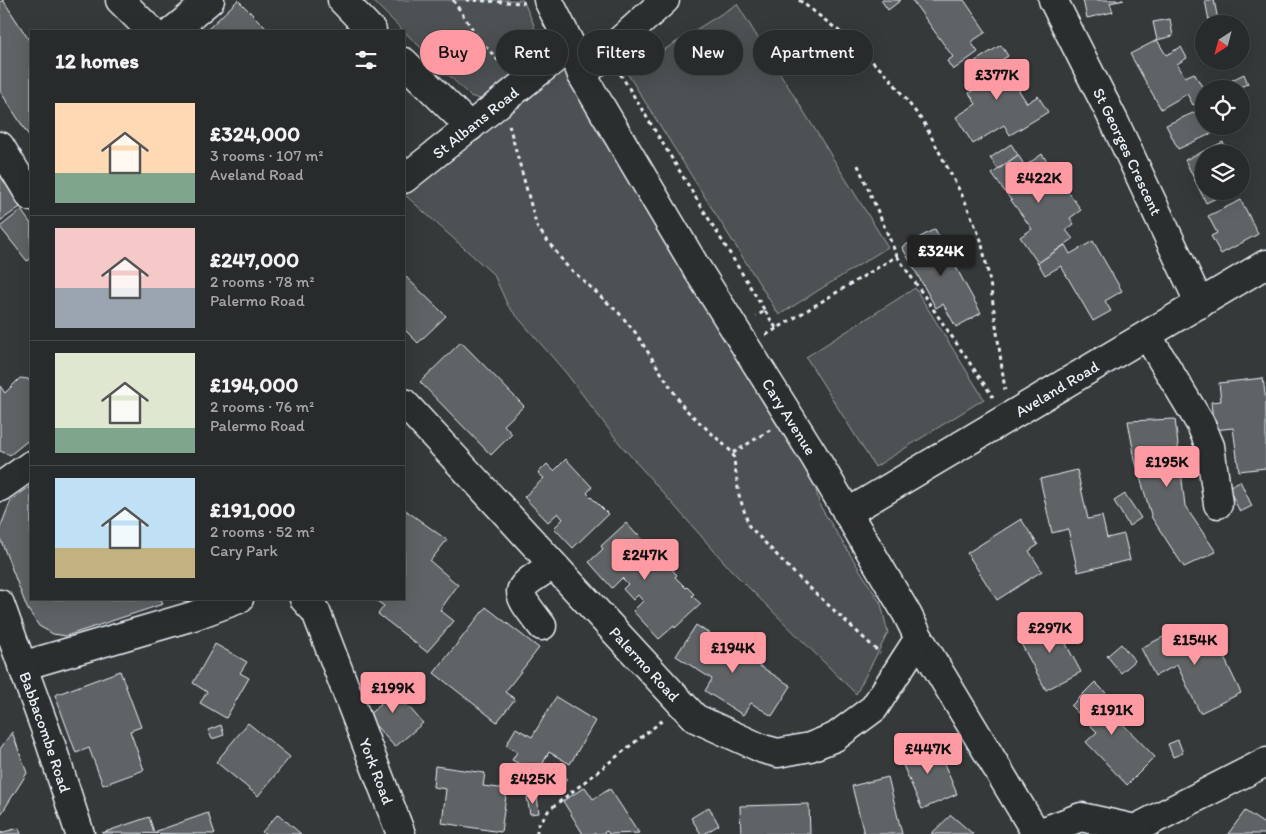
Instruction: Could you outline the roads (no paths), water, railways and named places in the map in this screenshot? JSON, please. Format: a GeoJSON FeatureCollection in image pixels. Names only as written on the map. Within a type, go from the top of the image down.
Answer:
{"type":"FeatureCollection","features":[{"type":"Feature","properties":{"kind":"street"},"geometry":{"type":"LineString","coordinates":[[120,0],[150,30]]}},
{"type":"Feature","properties":{"kind":"street"},"geometry":{"type":"LineString","coordinates":[[174,30],[210,0]]}},
{"type":"Feature","properties":{"kind":"street"},"geometry":{"type":"LineString","coordinates":[[342,0],[371,30]]}},
{"type":"Feature","properties":{"kind":"street"},"geometry":{"type":"LineString","coordinates":[[588,85],[665,0]]}},
{"type":"Feature","properties":{"kind":"street","name":"St Georges Crescent"},"geometry":{"type":"LineString","coordinates":[[1052,0],[1114,121],[1200,304]]}},
{"type":"Feature","properties":{"kind":"street","name":"Cary Avenue"},"geometry":{"type":"LineString","coordinates":[[549,2],[588,85],[694,264],[789,416],[1036,833]]}},
{"type":"Feature","properties":{"kind":"street","name":"St Albans Road"},"geometry":{"type":"LineString","coordinates":[[405,178],[571,46]]}},
{"type":"Feature","properties":{"kind":"street"},"geometry":{"type":"LineString","coordinates":[[405,63],[470,127]]}},
{"type":"Feature","properties":{"kind":"street"},"geometry":{"type":"LineString","coordinates":[[0,146],[30,195]]}},
{"type":"Feature","properties":{"kind":"street","name":"Aveland Road"},"geometry":{"type":"LineString","coordinates":[[847,513],[1004,406],[1147,335],[1266,264]]}},
{"type":"Feature","properties":{"kind":"street"},"geometry":{"type":"LineString","coordinates":[[1147,335],[1200,423],[1210,446],[1218,504]]}},
{"type":"Feature","properties":{"kind":"street","name":"Palermo Road"},"geometry":{"type":"LineString","coordinates":[[405,404],[695,718],[763,749],[778,752],[810,747],[835,738],[874,708],[919,638]]}},
{"type":"Feature","properties":{"kind":"street"},"geometry":{"type":"LineString","coordinates":[[0,487],[30,465]]}},
{"type":"Feature","properties":{"kind":"street"},"geometry":{"type":"LineString","coordinates":[[542,626],[521,599],[520,591],[524,584],[554,565]]}},
{"type":"Feature","properties":{"kind":"street"},"geometry":{"type":"LineString","coordinates":[[22,666],[193,616],[236,600]]}},
{"type":"Feature","properties":{"kind":"street","name":"York Road"},"geometry":{"type":"LineString","coordinates":[[305,600],[316,612],[401,834]]}},
{"type":"Feature","properties":{"kind":"street","name":"Babbacombe Road"},"geometry":{"type":"LineString","coordinates":[[0,604],[50,742],[80,834]]}},
{"type":"Feature","properties":{"kind":"street"},"geometry":{"type":"LineString","coordinates":[[1036,833],[1081,817],[1137,832],[1266,762]]}}]}
